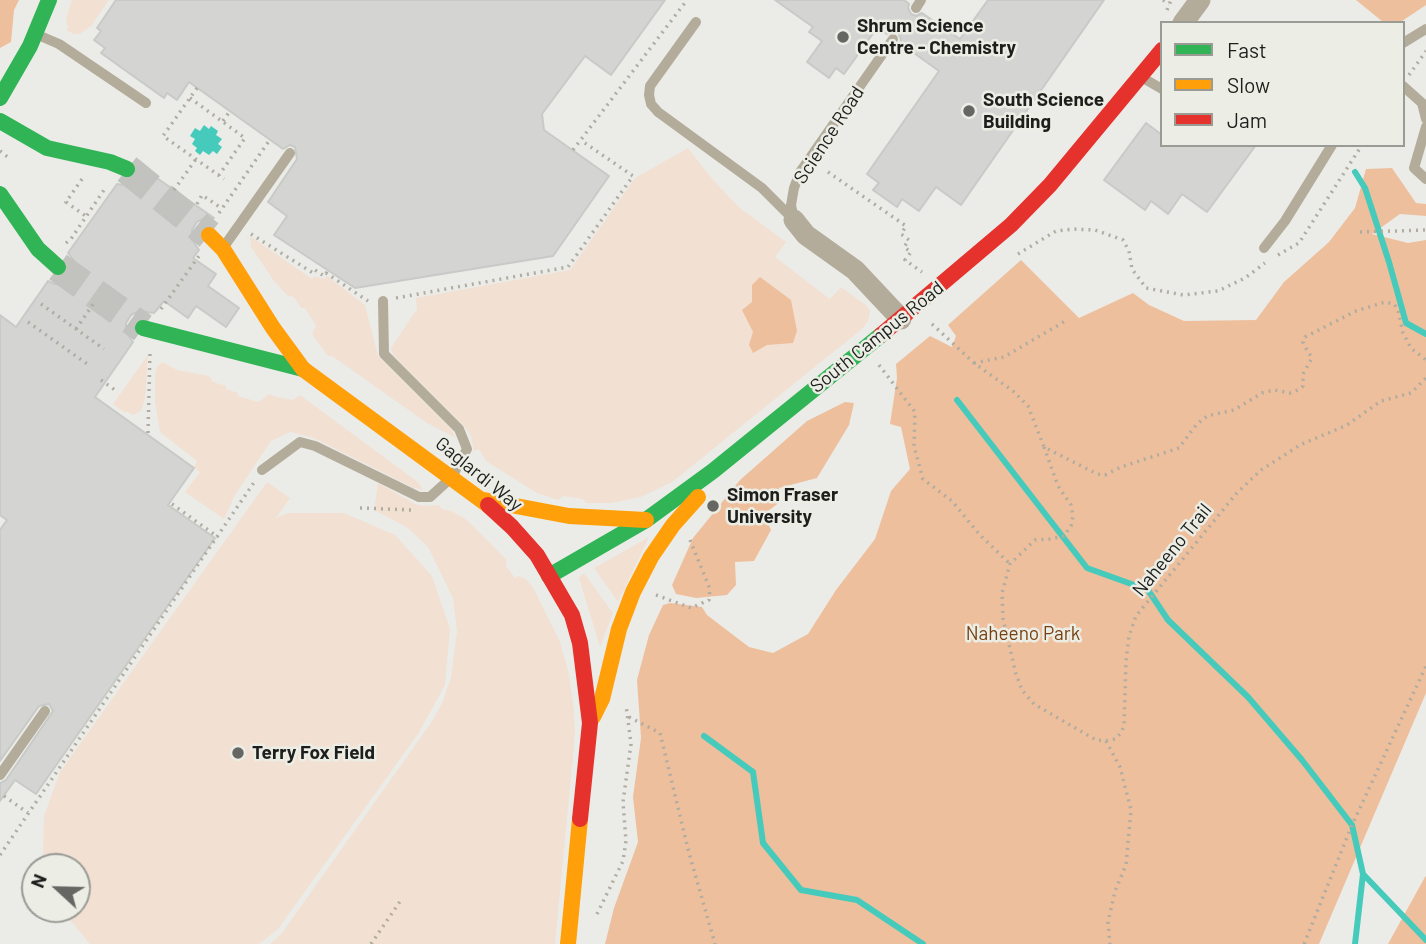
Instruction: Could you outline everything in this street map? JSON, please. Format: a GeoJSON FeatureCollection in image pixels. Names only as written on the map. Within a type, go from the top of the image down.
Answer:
{"type":"FeatureCollection","features":[{"type":"Feature","properties":{"kind":"street"},"geometry":{"type":"LineString","coordinates":[[0,98],[35,34],[49,0]]}},
{"type":"Feature","properties":{"kind":"street"},"geometry":{"type":"LineString","coordinates":[[1184,21],[1200,0]]}},
{"type":"Feature","properties":{"kind":"street","name":"South Campus Road"},"geometry":{"type":"LineString","coordinates":[[549,576],[646,520],[713,471],[901,319],[1011,225],[1041,195],[1160,52]]}},
{"type":"Feature","properties":{"kind":"street"},"geometry":{"type":"LineString","coordinates":[[0,121],[47,148],[110,162],[127,169]]}},
{"type":"Feature","properties":{"kind":"street"},"geometry":{"type":"LineString","coordinates":[[0,194],[38,249],[58,267]]}},
{"type":"Feature","properties":{"kind":"street"},"geometry":{"type":"LineString","coordinates":[[794,220],[806,235],[855,270],[901,319]]}},
{"type":"Feature","properties":{"kind":"street","name":"Gaglardi Way"},"geometry":{"type":"LineString","coordinates":[[209,235],[223,249],[273,328],[303,369],[482,500],[537,555],[572,615],[580,643],[590,723],[568,944]]}},
{"type":"Feature","properties":{"kind":"street","name":"Gaglardi Way"},"geometry":{"type":"LineString","coordinates":[[143,328],[303,369]]}},
{"type":"Feature","properties":{"kind":"street"},"geometry":{"type":"LineString","coordinates":[[590,723],[602,699],[619,629],[633,593],[652,557],[673,525],[704,491],[713,471]]}},
{"type":"Feature","properties":{"kind":"street"},"geometry":{"type":"LineString","coordinates":[[482,500],[569,516],[646,520]]}},
{"type":"Feature","properties":{"kind":"lane"},"geometry":{"type":"LineString","coordinates":[[696,22],[650,86],[651,104],[657,112],[762,188],[794,220]]}},
{"type":"Feature","properties":{"kind":"lane"},"geometry":{"type":"LineString","coordinates":[[1405,42],[1426,29]]}},
{"type":"Feature","properties":{"kind":"lane"},"geometry":{"type":"LineString","coordinates":[[35,34],[59,44],[146,103]]}},
{"type":"Feature","properties":{"kind":"lane","name":"Science Road"},"geometry":{"type":"LineString","coordinates":[[794,220],[791,205],[800,172],[893,39]]}},
{"type":"Feature","properties":{"kind":"lane"},"geometry":{"type":"LineString","coordinates":[[1141,76],[1160,88]]}},
{"type":"Feature","properties":{"kind":"lane"},"geometry":{"type":"LineString","coordinates":[[1405,87],[1422,103],[1426,119]]}},
{"type":"Feature","properties":{"kind":"lane"},"geometry":{"type":"LineString","coordinates":[[1426,127],[1414,169],[1426,179]]}},
{"type":"Feature","properties":{"kind":"lane"},"geometry":{"type":"LineString","coordinates":[[1264,248],[1285,221],[1331,147]]}},
{"type":"Feature","properties":{"kind":"lane"},"geometry":{"type":"LineString","coordinates":[[223,249],[290,153]]}},
{"type":"Feature","properties":{"kind":"lane"},"geometry":{"type":"LineString","coordinates":[[262,470],[300,442],[315,446],[419,497],[430,497],[452,477],[467,449],[459,429],[384,355],[383,301]]}},
{"type":"Feature","properties":{"kind":"lane"},"geometry":{"type":"LineString","coordinates":[[0,775],[45,711]]}},
{"type":"Feature","properties":{"kind":"path"},"geometry":{"type":"LineString","coordinates":[[573,150],[687,0]]}},
{"type":"Feature","properties":{"kind":"path"},"geometry":{"type":"LineString","coordinates":[[1163,0],[1169,4]]}},
{"type":"Feature","properties":{"kind":"path"},"geometry":{"type":"LineString","coordinates":[[1405,82],[1426,51]]}},
{"type":"Feature","properties":{"kind":"path"},"geometry":{"type":"LineString","coordinates":[[197,88],[163,136],[224,179]]}},
{"type":"Feature","properties":{"kind":"path"},"geometry":{"type":"LineString","coordinates":[[190,98],[245,138],[219,175]]}},
{"type":"Feature","properties":{"kind":"path"},"geometry":{"type":"LineString","coordinates":[[223,122],[230,111]]}},
{"type":"Feature","properties":{"kind":"path"},"geometry":{"type":"LineString","coordinates":[[217,215],[269,141]]}},
{"type":"Feature","properties":{"kind":"path"},"geometry":{"type":"LineString","coordinates":[[246,235],[252,234],[313,273],[315,270],[324,276],[326,273],[366,301],[383,301],[568,267],[633,176],[582,141]]}},
{"type":"Feature","properties":{"kind":"path"},"geometry":{"type":"LineString","coordinates":[[1017,255],[1056,231],[1095,230],[1123,240],[1129,251],[1132,270],[1146,288],[1183,295],[1217,291],[1245,278],[1299,243],[1361,147]]}},
{"type":"Feature","properties":{"kind":"path"},"geometry":{"type":"LineString","coordinates":[[0,151],[9,158]]}},
{"type":"Feature","properties":{"kind":"path"},"geometry":{"type":"LineString","coordinates":[[174,190],[196,159]]}},
{"type":"Feature","properties":{"kind":"path"},"geometry":{"type":"LineString","coordinates":[[828,172],[906,226],[901,234],[909,240],[904,247],[911,252],[905,260],[930,277]]}},
{"type":"Feature","properties":{"kind":"path"},"geometry":{"type":"LineString","coordinates":[[83,177],[66,202],[87,217]]}},
{"type":"Feature","properties":{"kind":"path"},"geometry":{"type":"LineString","coordinates":[[64,243],[72,239],[106,190],[107,182]]}},
{"type":"Feature","properties":{"kind":"path"},"geometry":{"type":"LineString","coordinates":[[197,204],[202,195],[222,209]]}},
{"type":"Feature","properties":{"kind":"path"},"geometry":{"type":"LineString","coordinates":[[1360,232],[1426,230]]}},
{"type":"Feature","properties":{"kind":"path"},"geometry":{"type":"LineString","coordinates":[[158,314],[202,251]]}},
{"type":"Feature","properties":{"kind":"path"},"geometry":{"type":"LineString","coordinates":[[1044,447],[1097,474],[1105,475],[1121,467],[1179,449],[1196,425],[1207,416],[1234,410],[1262,393],[1274,390],[1290,393],[1298,390],[1303,386],[1303,374],[1312,358],[1303,342],[1308,333],[1356,311],[1385,302],[1394,304],[1411,348],[1426,360]]}},
{"type":"Feature","properties":{"kind":"path"},"geometry":{"type":"LineString","coordinates":[[76,329],[94,303]]}},
{"type":"Feature","properties":{"kind":"path"},"geometry":{"type":"LineString","coordinates":[[41,304],[104,349]]}},
{"type":"Feature","properties":{"kind":"path"},"geometry":{"type":"LineString","coordinates":[[974,363],[1004,357],[1067,320]]}},
{"type":"Feature","properties":{"kind":"path"},"geometry":{"type":"LineString","coordinates":[[28,322],[90,366]]}},
{"type":"Feature","properties":{"kind":"path"},"geometry":{"type":"LineString","coordinates":[[932,324],[974,363],[1013,391],[1028,406],[1058,486],[1071,505],[1071,526],[1064,536],[1035,540],[1010,564],[1002,593],[1003,619],[1022,690],[1034,704],[1096,740],[1106,741],[1120,767],[1130,810],[1126,865],[1115,891],[1108,922],[1110,944]]}},
{"type":"Feature","properties":{"kind":"path"},"geometry":{"type":"LineString","coordinates":[[148,433],[150,351]]}},
{"type":"Feature","properties":{"kind":"path"},"geometry":{"type":"LineString","coordinates":[[872,372],[879,365],[915,412],[914,446],[923,479],[952,502],[979,534],[1010,564]]}},
{"type":"Feature","properties":{"kind":"path","name":"Naheeno Trail"},"geometry":{"type":"LineString","coordinates":[[1106,741],[1115,739],[1124,726],[1122,715],[1129,636],[1136,616],[1236,494],[1261,470],[1300,445],[1347,425],[1381,401],[1410,393],[1426,378]]}},
{"type":"Feature","properties":{"kind":"path"},"geometry":{"type":"LineString","coordinates":[[101,380],[115,390]]}},
{"type":"Feature","properties":{"kind":"path"},"geometry":{"type":"LineString","coordinates":[[0,855],[262,470]]}},
{"type":"Feature","properties":{"kind":"path"},"geometry":{"type":"LineString","coordinates":[[172,504],[218,537]]}},
{"type":"Feature","properties":{"kind":"path"},"geometry":{"type":"LineString","coordinates":[[360,508],[424,510]]}},
{"type":"Feature","properties":{"kind":"path"},"geometry":{"type":"LineString","coordinates":[[654,594],[691,608],[709,600],[710,589],[690,538],[682,549]]}},
{"type":"Feature","properties":{"kind":"path"},"geometry":{"type":"LineString","coordinates":[[1304,944],[1352,824],[1426,666]]}},
{"type":"Feature","properties":{"kind":"path"},"geometry":{"type":"LineString","coordinates":[[596,916],[623,861],[626,841],[624,802],[631,744],[625,697]]}},
{"type":"Feature","properties":{"kind":"path"},"geometry":{"type":"LineString","coordinates":[[628,717],[660,733],[689,853],[715,944]]}},
{"type":"Feature","properties":{"kind":"path"},"geometry":{"type":"LineString","coordinates":[[4,796],[28,813]]}},
{"type":"Feature","properties":{"kind":"path"},"geometry":{"type":"LineString","coordinates":[[370,944],[401,900]]}},
{"type":"Feature","properties":{"kind":"shaded area"},"geometry":{"type":"Polygon","coordinates":[[[72,0],[109,0],[91,26],[80,34],[74,34],[66,30],[66,19],[72,0]]]}},
{"type":"Feature","properties":{"kind":"shaded area"},"geometry":{"type":"Polygon","coordinates":[[[688,148],[740,208],[786,242],[775,257],[830,299],[841,287],[867,306],[870,311],[868,321],[862,329],[672,482],[641,497],[611,503],[586,503],[583,499],[563,496],[558,500],[537,493],[486,461],[479,449],[474,451],[471,436],[464,426],[393,355],[391,348],[417,309],[416,298],[570,270],[635,178],[688,148]]]}},
{"type":"Feature","properties":{"kind":"shaded area"},"geometry":{"type":"Polygon","coordinates":[[[250,236],[312,279],[314,276],[324,279],[327,276],[365,305],[378,356],[451,429],[456,438],[427,423],[332,356],[328,356],[312,334],[316,326],[305,308],[301,308],[294,297],[288,296],[274,281],[251,247],[250,236]]]}},
{"type":"Feature","properties":{"kind":"shaded area"},"geometry":{"type":"Polygon","coordinates":[[[148,355],[145,399],[141,411],[133,415],[126,411],[125,413],[113,404],[148,355]]]}},
{"type":"Feature","properties":{"kind":"shaded area"},"geometry":{"type":"Polygon","coordinates":[[[163,362],[177,370],[209,376],[213,382],[226,386],[226,389],[238,393],[238,396],[258,402],[270,394],[293,400],[300,395],[419,483],[423,490],[314,438],[290,432],[271,441],[235,495],[224,519],[185,492],[200,472],[194,468],[197,461],[160,432],[155,402],[155,374],[157,366],[163,362]]]}},
{"type":"Feature","properties":{"kind":"shaded area","name":"Terry Fox Field"},"geometry":{"type":"Polygon","coordinates":[[[267,482],[290,498],[276,518],[288,513],[344,513],[395,535],[432,576],[450,629],[445,685],[418,734],[278,929],[259,944],[90,944],[73,923],[91,923],[91,853],[43,853],[44,816],[60,772],[267,482]]]}},
{"type":"Feature","properties":{"kind":"shaded area"},"geometry":{"type":"Polygon","coordinates":[[[378,483],[415,504],[440,505],[441,509],[466,519],[506,559],[506,566],[515,578],[518,576],[526,579],[534,589],[560,642],[569,674],[575,734],[555,944],[270,944],[282,933],[433,720],[451,677],[457,632],[453,598],[428,547],[408,528],[374,510],[378,483]]]}},
{"type":"Feature","properties":{"kind":"shaded area"},"geometry":{"type":"Polygon","coordinates":[[[649,537],[618,602],[594,568],[649,537]]]}},
{"type":"Feature","properties":{"kind":"shaded area"},"geometry":{"type":"Polygon","coordinates":[[[584,573],[613,613],[600,647],[579,578],[584,573]]]}},
{"type":"Feature","properties":{"kind":"green space"},"geometry":{"type":"Polygon","coordinates":[[[0,0],[19,0],[14,10],[11,42],[0,48],[0,0]]]}},
{"type":"Feature","properties":{"kind":"green space"},"geometry":{"type":"Polygon","coordinates":[[[1356,0],[1426,0],[1426,5],[1402,21],[1382,21],[1356,0]]]}},
{"type":"Feature","properties":{"kind":"green space","name":"Naheeno Park"},"geometry":{"type":"Polygon","coordinates":[[[1392,168],[1416,203],[1426,204],[1426,216],[1400,214],[1372,234],[1408,243],[1426,240],[1426,693],[1319,944],[605,944],[614,908],[638,842],[633,797],[641,738],[637,680],[649,635],[663,605],[670,603],[702,607],[707,615],[749,647],[773,653],[808,634],[836,590],[875,539],[891,491],[910,469],[901,427],[890,424],[897,378],[896,364],[930,336],[952,347],[956,336],[948,325],[1021,260],[1079,318],[1133,293],[1149,305],[1184,321],[1256,320],[1284,282],[1329,242],[1355,208],[1366,169],[1392,168]]]}},
{"type":"Feature","properties":{"kind":"green space"},"geometry":{"type":"Polygon","coordinates":[[[760,277],[791,300],[797,331],[793,343],[767,345],[753,353],[749,345],[753,332],[742,310],[752,302],[752,285],[760,277]]]}},
{"type":"Feature","properties":{"kind":"green space"},"geometry":{"type":"Polygon","coordinates":[[[845,402],[854,403],[849,425],[817,478],[779,488],[780,502],[764,514],[771,530],[754,561],[735,562],[736,585],[727,595],[696,598],[676,594],[672,585],[693,538],[740,480],[807,421],[845,402]]]}},
{"type":"Feature","properties":{"kind":"green space"},"geometry":{"type":"Polygon","coordinates":[[[1425,877],[1426,944],[1388,944],[1425,877]]]}},
{"type":"Feature","properties":{"kind":"water"},"geometry":{"type":"Polygon","coordinates":[[[204,125],[218,131],[216,135],[222,139],[218,144],[222,147],[217,154],[213,151],[209,155],[203,151],[200,155],[195,151],[197,148],[192,144],[195,139],[190,136],[195,128],[200,131],[204,125]]]}},
{"type":"Feature","properties":{"kind":"building"},"geometry":{"type":"Polygon","coordinates":[[[116,0],[665,0],[611,75],[585,56],[542,114],[544,130],[609,176],[553,256],[355,288],[274,235],[287,216],[268,202],[297,159],[295,147],[290,145],[283,149],[189,82],[177,100],[167,93],[164,98],[101,53],[105,48],[94,40],[101,31],[97,28],[116,0]]]}},
{"type":"Feature","properties":{"kind":"building","name":"South Science Building"},"geometry":{"type":"Polygon","coordinates":[[[775,0],[904,0],[909,4],[911,14],[916,16],[922,13],[960,39],[988,0],[1104,0],[961,205],[936,187],[919,211],[902,199],[897,207],[873,190],[879,183],[867,174],[939,71],[900,43],[898,33],[893,31],[887,34],[877,28],[844,74],[836,68],[829,78],[807,62],[822,41],[809,32],[813,27],[775,0]]]}},
{"type":"Feature","properties":{"kind":"building"},"geometry":{"type":"Polygon","coordinates":[[[1146,123],[1160,134],[1160,147],[1255,147],[1207,212],[1182,194],[1168,214],[1151,201],[1145,210],[1104,180],[1146,123]]]}},
{"type":"Feature","properties":{"kind":"building"},"geometry":{"type":"Polygon","coordinates":[[[144,169],[214,218],[204,218],[197,222],[192,230],[192,240],[199,250],[193,258],[216,274],[208,286],[239,308],[226,327],[196,306],[188,318],[164,301],[154,313],[139,311],[131,315],[126,323],[126,332],[133,342],[95,397],[194,468],[168,505],[215,538],[36,794],[15,780],[0,801],[0,783],[6,780],[53,711],[49,704],[39,706],[0,761],[0,530],[7,520],[0,515],[0,315],[16,327],[48,281],[63,284],[70,279],[75,271],[75,262],[68,253],[117,184],[129,186],[137,183],[143,176],[144,169]]]}},
{"type":"Feature","properties":{"kind":"waterway"},"geometry":{"type":"LineString","coordinates":[[1355,172],[1365,188],[1406,323],[1426,334]]}},
{"type":"Feature","properties":{"kind":"waterway"},"geometry":{"type":"LineString","coordinates":[[957,400],[1087,568],[1148,590],[1168,620],[1248,697],[1302,760],[1352,825],[1363,874],[1355,944]]}},
{"type":"Feature","properties":{"kind":"waterway"},"geometry":{"type":"LineString","coordinates":[[704,736],[753,772],[763,843],[801,890],[857,900],[923,944]]}},
{"type":"Feature","properties":{"kind":"waterway"},"geometry":{"type":"LineString","coordinates":[[1363,874],[1426,940]]}},
{"type":"Feature","properties":{"kind":"tunnel"},"geometry":{"type":"LineString","coordinates":[[127,169],[209,235]]}},
{"type":"Feature","properties":{"kind":"tunnel"},"geometry":{"type":"LineString","coordinates":[[58,267],[143,328]]}},
{"type":"Feature","properties":{"kind":"traffic: fast"},"geometry":{"type":"LineString","coordinates":[[0,98],[30,46],[49,0]]}},
{"type":"Feature","properties":{"kind":"traffic: fast"},"geometry":{"type":"LineString","coordinates":[[0,121],[47,148],[110,162],[127,169]]}},
{"type":"Feature","properties":{"kind":"traffic: fast"},"geometry":{"type":"LineString","coordinates":[[0,194],[38,249],[58,267]]}},
{"type":"Feature","properties":{"kind":"traffic: fast"},"geometry":{"type":"LineString","coordinates":[[143,328],[303,369]]}},
{"type":"Feature","properties":{"kind":"traffic: fast"},"geometry":{"type":"LineString","coordinates":[[549,576],[646,520],[713,471],[881,335]]}},
{"type":"Feature","properties":{"kind":"traffic: slow"},"geometry":{"type":"LineString","coordinates":[[209,235],[223,249],[273,328],[303,369],[488,505]]}},
{"type":"Feature","properties":{"kind":"traffic: slow"},"geometry":{"type":"LineString","coordinates":[[593,717],[602,699],[619,629],[633,592],[651,557],[673,525],[698,497]]}},
{"type":"Feature","properties":{"kind":"traffic: slow"},"geometry":{"type":"LineString","coordinates":[[484,500],[569,516],[646,520]]}},
{"type":"Feature","properties":{"kind":"traffic: slow"},"geometry":{"type":"LineString","coordinates":[[568,944],[580,819]]}},
{"type":"Feature","properties":{"kind":"traffic: jam"},"geometry":{"type":"LineString","coordinates":[[881,335],[1011,225],[1050,185],[1160,52]]}},
{"type":"Feature","properties":{"kind":"traffic: jam"},"geometry":{"type":"LineString","coordinates":[[488,505],[537,555],[572,615],[580,643],[590,723],[580,819]]}},
{"type":"Feature","properties":{"kind":"place","name":"Shrum Science Centre - Chemistry"},"geometry":{"type":"Point","coordinates":[843,37]}},
{"type":"Feature","properties":{"kind":"place","name":"South Science Building"},"geometry":{"type":"Point","coordinates":[969,111]}},
{"type":"Feature","properties":{"kind":"place","name":"Simon Fraser University"},"geometry":{"type":"Point","coordinates":[713,506]}},
{"type":"Feature","properties":{"kind":"place","name":"Terry Fox Field"},"geometry":{"type":"Point","coordinates":[238,753]}}]}
